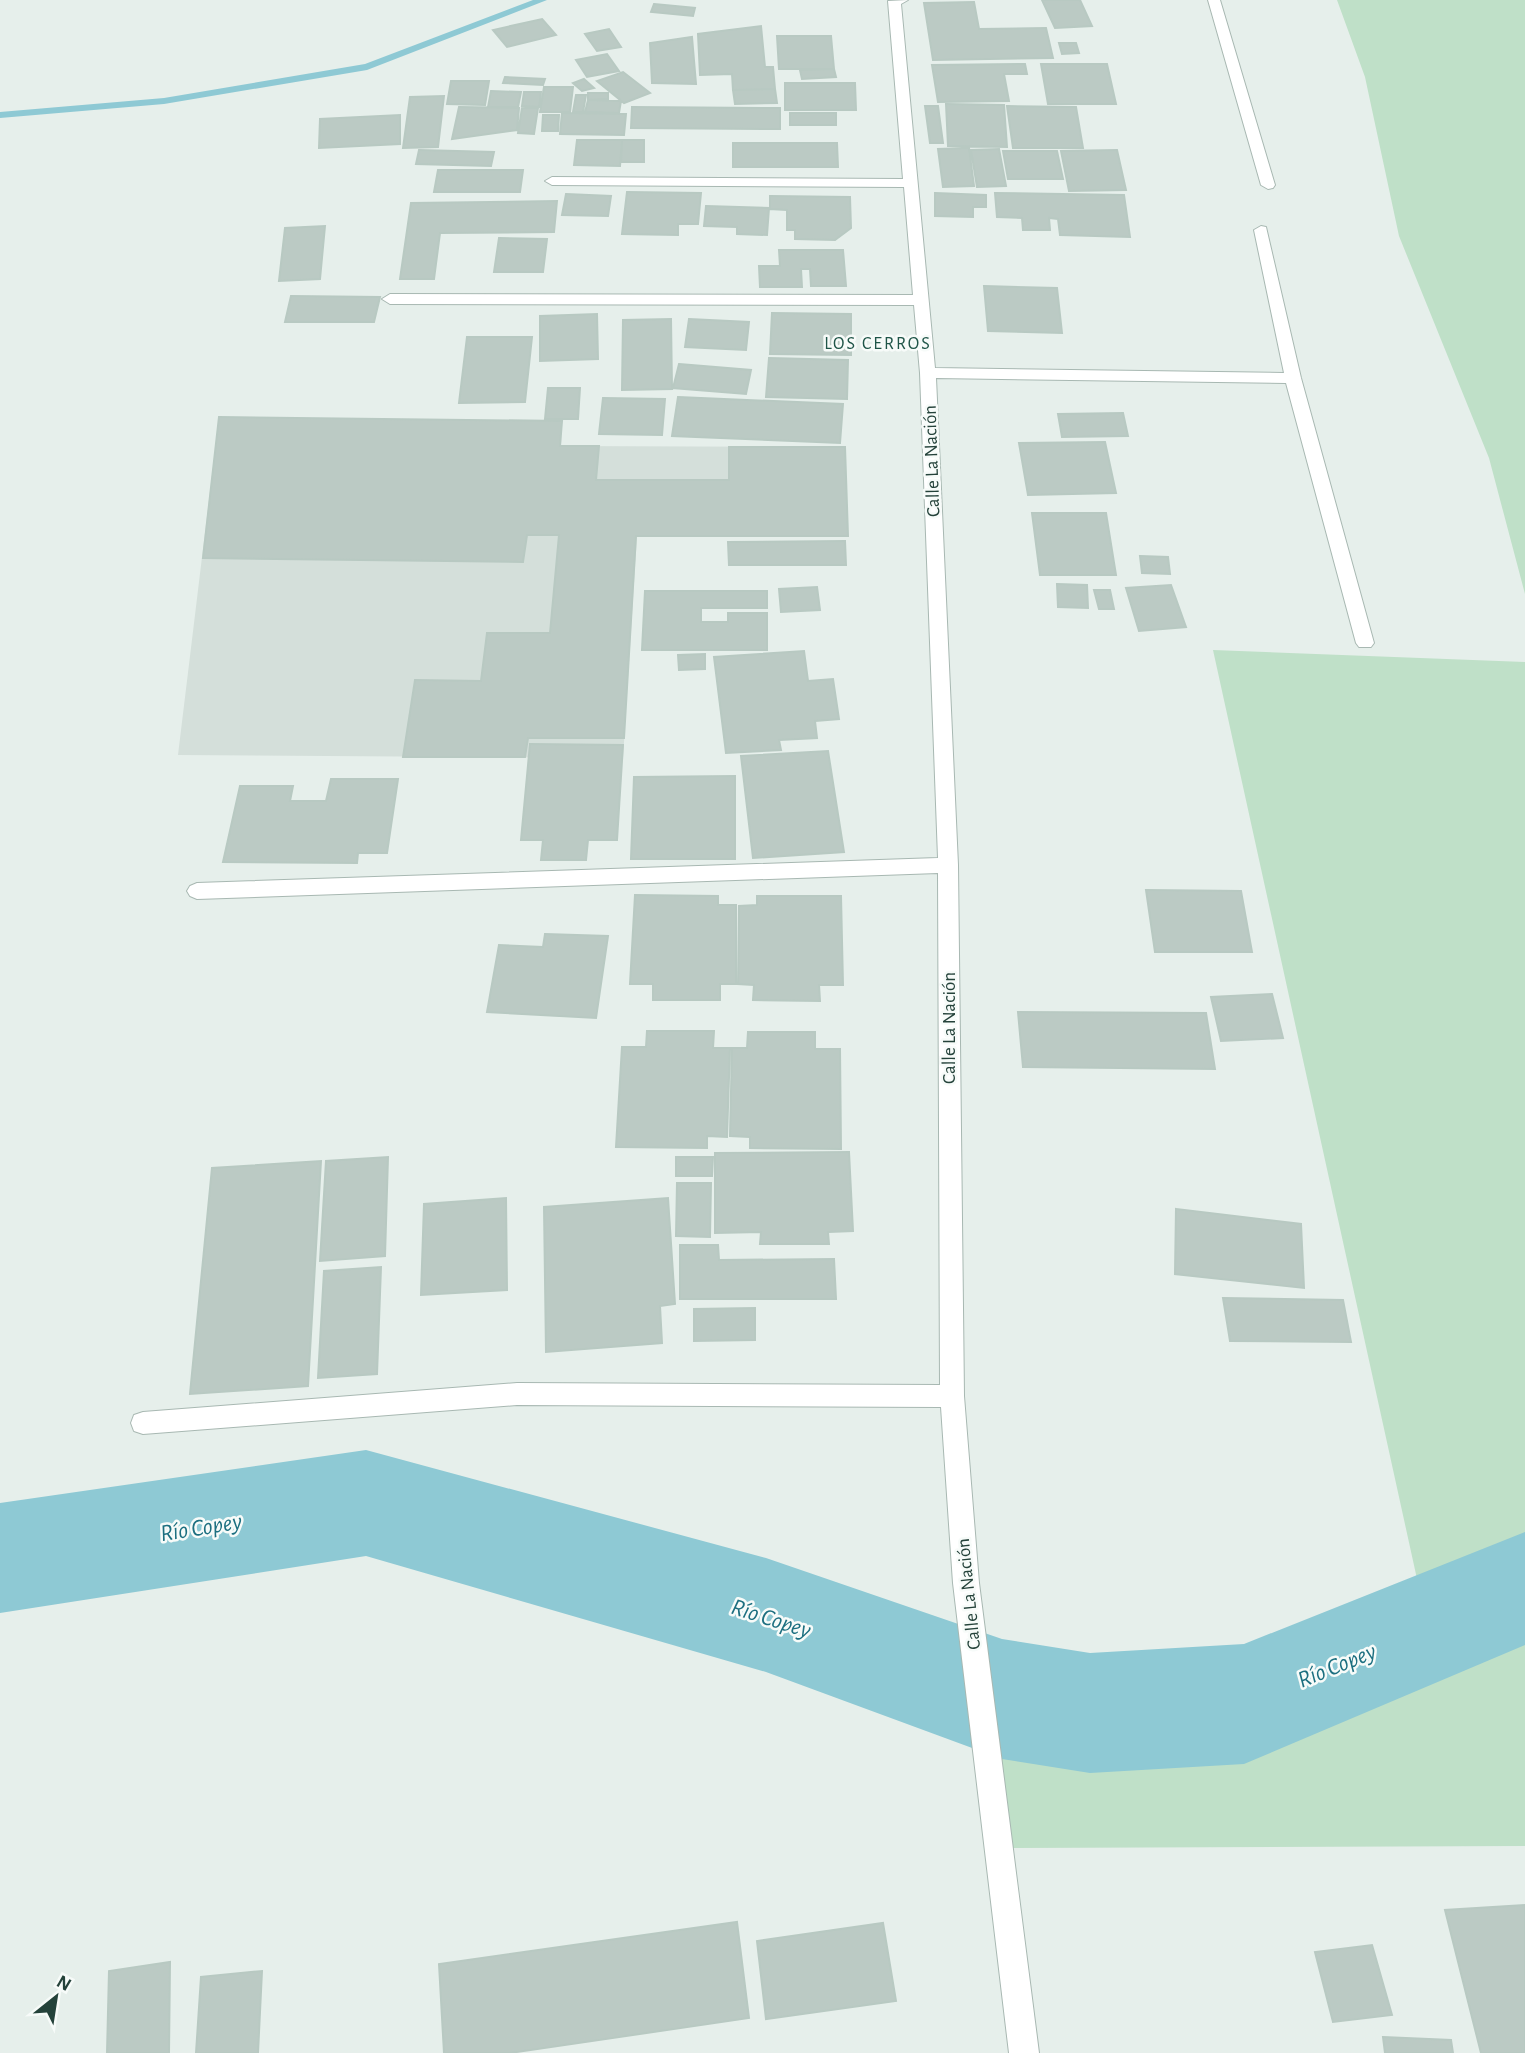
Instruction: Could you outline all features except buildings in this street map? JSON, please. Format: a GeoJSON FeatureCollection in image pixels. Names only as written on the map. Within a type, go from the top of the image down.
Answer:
{"type":"FeatureCollection","features":[{"type":"Feature","properties":{"kind":"street"},"geometry":{"type":"LineString","coordinates":[[1214,0],[1268,185]]}},
{"type":"Feature","properties":{"kind":"street","name":"Calle La Nación"},"geometry":{"type":"LineString","coordinates":[[898,1],[909,183],[928,373],[948,865],[952,1396],[966,1583],[1024,2053]]}},
{"type":"Feature","properties":{"kind":"street"},"geometry":{"type":"LineString","coordinates":[[552,181],[909,183]]}},
{"type":"Feature","properties":{"kind":"street"},"geometry":{"type":"LineString","coordinates":[[1261,230],[1293,378],[1365,643]]}},
{"type":"Feature","properties":{"kind":"street"},"geometry":{"type":"LineString","coordinates":[[390,299],[921,300]]}},
{"type":"Feature","properties":{"kind":"street"},"geometry":{"type":"LineString","coordinates":[[928,373],[1293,378]]}},
{"type":"Feature","properties":{"kind":"street"},"geometry":{"type":"LineString","coordinates":[[197,891],[948,865]]}},
{"type":"Feature","properties":{"kind":"street"},"geometry":{"type":"LineString","coordinates":[[143,1423],[517,1394],[952,1396]]}},
{"type":"Feature","properties":{"kind":"shaded area"},"geometry":{"type":"Polygon","coordinates":[[[219,417],[562,421],[561,446],[845,447],[848,536],[637,536],[623,758],[178,755],[219,417]]]}},
{"type":"Feature","properties":{"kind":"green space"},"geometry":{"type":"Polygon","coordinates":[[[1337,0],[1525,0],[1525,594],[1489,458],[1399,236],[1365,77],[1337,0]]]}},
{"type":"Feature","properties":{"kind":"green space"},"geometry":{"type":"Polygon","coordinates":[[[1213,650],[1525,662],[1525,1846],[985,1848],[983,1827],[1002,1699],[1090,1713],[1244,1704],[1428,1629],[1213,650]]]}},
{"type":"Feature","properties":{"kind":"waterway"},"geometry":{"type":"LineString","coordinates":[[0,115],[164,101],[367,67],[542,0]]}},
{"type":"Feature","properties":{"kind":"waterway","name":"Río Copey"},"geometry":{"type":"LineString","coordinates":[[0,1558],[366,1503],[766,1615],[1002,1699],[1090,1713],[1244,1704],[1525,1588]]}},
{"type":"Feature","properties":{"kind":"district","name":"LOS CERROS"},"geometry":{"type":"Point","coordinates":[878,344]}}]}
